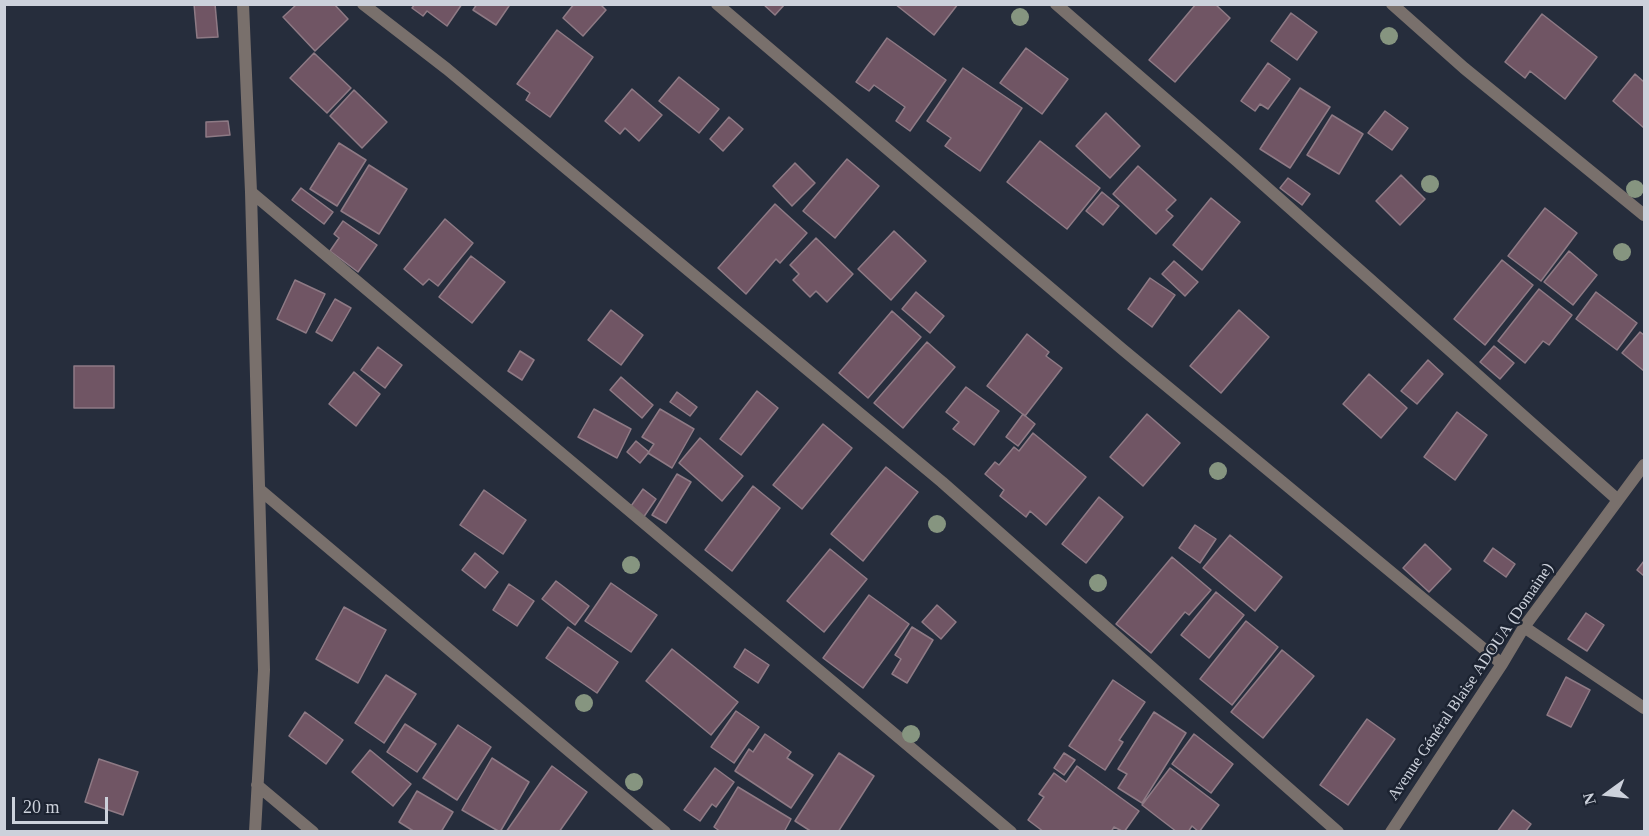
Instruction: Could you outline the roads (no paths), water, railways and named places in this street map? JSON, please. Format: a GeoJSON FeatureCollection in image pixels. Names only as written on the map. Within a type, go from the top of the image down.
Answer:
{"type":"FeatureCollection","features":[{"type":"Feature","properties":{"kind":"street"},"geometry":{"type":"LineString","coordinates":[[243,4],[251,192],[264,670],[255,831]]}},
{"type":"Feature","properties":{"kind":"street"},"geometry":{"type":"LineString","coordinates":[[363,4],[456,76],[942,482],[1338,831]]}},
{"type":"Feature","properties":{"kind":"street"},"geometry":{"type":"LineString","coordinates":[[717,4],[1122,349],[1502,664]]}},
{"type":"Feature","properties":{"kind":"street"},"geometry":{"type":"LineString","coordinates":[[1056,4],[1237,161],[1618,500]]}},
{"type":"Feature","properties":{"kind":"street"},"geometry":{"type":"LineString","coordinates":[[1392,4],[1464,68],[1644,215]]}},
{"type":"Feature","properties":{"kind":"street"},"geometry":{"type":"LineString","coordinates":[[251,192],[1011,831]]}},
{"type":"Feature","properties":{"kind":"street","name":"Avenue Général Blaise ADOUA (Domaine)"},"geometry":{"type":"LineString","coordinates":[[1391,831],[1524,627],[1644,465]]}},
{"type":"Feature","properties":{"kind":"street"},"geometry":{"type":"LineString","coordinates":[[260,489],[665,831]]}},
{"type":"Feature","properties":{"kind":"street"},"geometry":{"type":"LineString","coordinates":[[1524,627],[1644,708]]}},
{"type":"Feature","properties":{"kind":"street"},"geometry":{"type":"LineString","coordinates":[[257,785],[313,831]]}}]}
